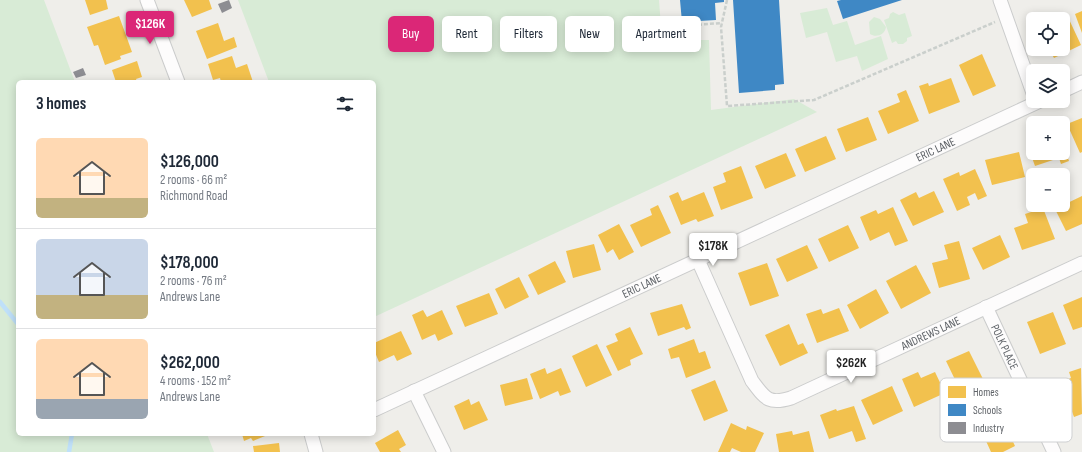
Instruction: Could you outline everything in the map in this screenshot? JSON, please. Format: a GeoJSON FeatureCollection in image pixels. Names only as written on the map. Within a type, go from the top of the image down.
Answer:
{"type":"FeatureCollection","features":[{"type":"Feature","properties":{"kind":"street"},"geometry":{"type":"LineString","coordinates":[[146,0],[177,80]]}},
{"type":"Feature","properties":{"kind":"street"},"geometry":{"type":"LineString","coordinates":[[1000,0],[1026,72]]}},
{"type":"Feature","properties":{"kind":"street"},"geometry":{"type":"LineString","coordinates":[[1070,87],[1082,82]]}},
{"type":"Feature","properties":{"kind":"street","name":"ERIC LANE"},"geometry":{"type":"LineString","coordinates":[[376,409],[698,260],[1026,104]]}},
{"type":"Feature","properties":{"kind":"street","name":"ANDREWS LANE"},"geometry":{"type":"LineString","coordinates":[[698,260],[752,381],[765,397],[772,401],[780,401],[791,398],[1082,262]]}},
{"type":"Feature","properties":{"kind":"street","name":"POLK PLACE"},"geometry":{"type":"LineString","coordinates":[[986,307],[1019,378]]}},
{"type":"Feature","properties":{"kind":"street"},"geometry":{"type":"LineString","coordinates":[[414,391],[444,452]]}},
{"type":"Feature","properties":{"kind":"street","name":"POLK PLACE"},"geometry":{"type":"LineString","coordinates":[[1049,442],[1054,452]]}},
{"type":"Feature","properties":{"kind":"path"},"geometry":{"type":"LineString","coordinates":[[727,0],[722,23],[727,106],[814,100],[996,22]]}},
{"type":"Feature","properties":{"kind":"path"},"geometry":{"type":"LineString","coordinates":[[701,24],[722,23]]}},
{"type":"Feature","properties":{"kind":"green space"},"geometry":{"type":"Polygon","coordinates":[[[0,0],[44,0],[74,80],[16,80],[16,436],[208,436],[214,452],[0,452],[0,0]]]}},
{"type":"Feature","properties":{"kind":"green space"},"geometry":{"type":"Polygon","coordinates":[[[238,0],[659,0],[660,16],[622,16],[622,52],[701,52],[701,40],[709,40],[711,110],[794,99],[817,112],[376,316],[376,80],[268,80],[238,0]]]}},
{"type":"Feature","properties":{"kind":"green space"},"geometry":{"type":"Polygon","coordinates":[[[827,8],[833,25],[847,21],[855,45],[881,36],[888,59],[862,71],[857,56],[836,62],[827,32],[806,38],[800,13],[827,8]]]}},
{"type":"Feature","properties":{"kind":"green space"},"geometry":{"type":"Polygon","coordinates":[[[893,12],[899,15],[905,13],[912,36],[907,38],[907,41],[903,44],[898,44],[896,41],[892,43],[884,20],[889,18],[890,14],[893,12]]]}},
{"type":"Feature","properties":{"kind":"green space"},"geometry":{"type":"Polygon","coordinates":[[[874,17],[880,19],[886,27],[882,34],[877,36],[870,34],[869,22],[874,17]]]}},
{"type":"Feature","properties":{"kind":"building: Homes"},"geometry":{"type":"Polygon","coordinates":[[[85,0],[106,0],[108,9],[90,15],[85,0]]]}},
{"type":"Feature","properties":{"kind":"building: Homes"},"geometry":{"type":"Polygon","coordinates":[[[184,0],[209,0],[212,9],[192,17],[184,0]]]}},
{"type":"Feature","properties":{"kind":"building: Homes"},"geometry":{"type":"Polygon","coordinates":[[[1082,11],[1082,33],[1075,14],[1082,11]]]}},
{"type":"Feature","properties":{"kind":"building: Homes"},"geometry":{"type":"Polygon","coordinates":[[[119,16],[132,52],[120,56],[121,59],[105,65],[98,45],[94,46],[87,27],[119,16]]]}},
{"type":"Feature","properties":{"kind":"building: Homes"},"geometry":{"type":"Polygon","coordinates":[[[1070,21],[1081,45],[1070,50],[1070,21]]]}},
{"type":"Feature","properties":{"kind":"building: Homes"},"geometry":{"type":"Polygon","coordinates":[[[218,23],[224,41],[234,37],[237,47],[207,59],[196,31],[218,23]]]}},
{"type":"Feature","properties":{"kind":"building: Homes"},"geometry":{"type":"Polygon","coordinates":[[[982,54],[996,86],[973,96],[959,65],[982,54]]]}},
{"type":"Feature","properties":{"kind":"building: Homes"},"geometry":{"type":"Polygon","coordinates":[[[232,56],[236,68],[247,64],[252,80],[220,80],[220,78],[213,80],[208,64],[232,56]]]}},
{"type":"Feature","properties":{"kind":"building: Homes"},"geometry":{"type":"Polygon","coordinates":[[[137,61],[142,77],[136,80],[115,80],[112,70],[137,61]]]}},
{"type":"Feature","properties":{"kind":"building: Homes"},"geometry":{"type":"Polygon","coordinates":[[[951,78],[960,102],[929,114],[919,86],[928,83],[929,86],[951,78]]]}},
{"type":"Feature","properties":{"kind":"building: Homes"},"geometry":{"type":"Polygon","coordinates":[[[906,90],[919,121],[888,134],[878,111],[900,102],[897,94],[906,90]]]}},
{"type":"Feature","properties":{"kind":"building: Homes"},"geometry":{"type":"Polygon","coordinates":[[[868,117],[877,140],[846,152],[837,129],[868,117]]]}},
{"type":"Feature","properties":{"kind":"building: Homes"},"geometry":{"type":"Polygon","coordinates":[[[1082,118],[1082,152],[1080,153],[1070,131],[1070,123],[1082,118]]]}},
{"type":"Feature","properties":{"kind":"building: Homes"},"geometry":{"type":"Polygon","coordinates":[[[826,136],[836,159],[805,172],[795,149],[826,136]]]}},
{"type":"Feature","properties":{"kind":"building: Homes"},"geometry":{"type":"Polygon","coordinates":[[[1019,152],[1025,177],[992,185],[985,160],[1019,152]]]}},
{"type":"Feature","properties":{"kind":"building: Homes"},"geometry":{"type":"Polygon","coordinates":[[[786,153],[796,176],[765,189],[755,166],[786,153]]]}},
{"type":"Feature","properties":{"kind":"building: Homes"},"geometry":{"type":"Polygon","coordinates":[[[1033,160],[1053,160],[1035,166],[1033,160]]]}},
{"type":"Feature","properties":{"kind":"building: Homes"},"geometry":{"type":"Polygon","coordinates":[[[1060,160],[1069,160],[1069,161],[1061,164],[1060,160]]]}},
{"type":"Feature","properties":{"kind":"building: Homes"},"geometry":{"type":"Polygon","coordinates":[[[741,166],[753,198],[721,210],[713,187],[726,182],[723,173],[741,166]]]}},
{"type":"Feature","properties":{"kind":"building: Homes"},"geometry":{"type":"Polygon","coordinates":[[[975,169],[987,196],[978,200],[975,193],[967,197],[970,205],[957,211],[943,179],[959,172],[960,176],[975,169]]]}},
{"type":"Feature","properties":{"kind":"building: Homes"},"geometry":{"type":"Polygon","coordinates":[[[934,191],[944,212],[913,226],[900,200],[916,192],[919,198],[934,191]]]}},
{"type":"Feature","properties":{"kind":"building: Homes"},"geometry":{"type":"Polygon","coordinates":[[[678,192],[682,201],[704,192],[714,216],[698,222],[696,219],[681,225],[669,196],[678,192]]]}},
{"type":"Feature","properties":{"kind":"building: Homes"},"geometry":{"type":"Polygon","coordinates":[[[1082,196],[1082,224],[1066,231],[1056,212],[1070,212],[1070,202],[1082,196]]]}},
{"type":"Feature","properties":{"kind":"building: Homes"},"geometry":{"type":"Polygon","coordinates":[[[658,205],[671,233],[641,247],[630,225],[652,215],[650,209],[658,205]]]}},
{"type":"Feature","properties":{"kind":"building: Homes"},"geometry":{"type":"Polygon","coordinates":[[[893,207],[908,241],[895,246],[889,232],[870,241],[860,217],[876,210],[878,214],[893,207]]]}},
{"type":"Feature","properties":{"kind":"building: Homes"},"geometry":{"type":"Polygon","coordinates":[[[1031,212],[1045,212],[1055,239],[1022,250],[1014,228],[1028,223],[1025,214],[1031,212]]]}},
{"type":"Feature","properties":{"kind":"building: Homes"},"geometry":{"type":"Polygon","coordinates":[[[619,224],[634,252],[619,260],[613,249],[607,253],[598,235],[619,224]]]}},
{"type":"Feature","properties":{"kind":"building: Homes"},"geometry":{"type":"Polygon","coordinates":[[[848,225],[859,248],[829,262],[818,239],[848,225]]]}},
{"type":"Feature","properties":{"kind":"building: Homes"},"geometry":{"type":"Polygon","coordinates":[[[1000,235],[1010,257],[983,270],[972,248],[1000,235]]]}},
{"type":"Feature","properties":{"kind":"building: Homes"},"geometry":{"type":"Polygon","coordinates":[[[959,241],[970,279],[939,288],[932,263],[948,259],[944,245],[959,241]]]}},
{"type":"Feature","properties":{"kind":"building: Homes"},"geometry":{"type":"Polygon","coordinates":[[[594,244],[601,270],[573,278],[566,251],[594,244]]]}},
{"type":"Feature","properties":{"kind":"building: Homes"},"geometry":{"type":"Polygon","coordinates":[[[807,245],[818,268],[787,282],[776,259],[807,245]]]}},
{"type":"Feature","properties":{"kind":"building: Homes"},"geometry":{"type":"Polygon","coordinates":[[[555,261],[566,282],[538,295],[528,275],[555,261]]]}},
{"type":"Feature","properties":{"kind":"building: Homes"},"geometry":{"type":"Polygon","coordinates":[[[767,263],[779,296],[750,306],[738,273],[767,263]]]}},
{"type":"Feature","properties":{"kind":"building: Homes"},"geometry":{"type":"Polygon","coordinates":[[[916,265],[931,293],[901,309],[886,281],[916,265]]]}},
{"type":"Feature","properties":{"kind":"building: Homes"},"geometry":{"type":"Polygon","coordinates":[[[519,277],[529,297],[505,309],[495,289],[519,277]]]}},
{"type":"Feature","properties":{"kind":"building: Homes"},"geometry":{"type":"Polygon","coordinates":[[[876,289],[889,313],[860,329],[847,305],[876,289]]]}},
{"type":"Feature","properties":{"kind":"building: Homes"},"geometry":{"type":"Polygon","coordinates":[[[489,293],[498,314],[465,327],[456,306],[489,293]]]}},
{"type":"Feature","properties":{"kind":"building: Homes"},"geometry":{"type":"Polygon","coordinates":[[[1082,297],[1082,327],[1073,330],[1063,305],[1082,297]]]}},
{"type":"Feature","properties":{"kind":"building: Homes"},"geometry":{"type":"Polygon","coordinates":[[[682,304],[691,328],[686,330],[684,327],[658,336],[650,313],[682,304]]]}},
{"type":"Feature","properties":{"kind":"building: Homes"},"geometry":{"type":"Polygon","coordinates":[[[839,308],[849,331],[817,343],[806,314],[821,309],[823,314],[839,308]]]}},
{"type":"Feature","properties":{"kind":"building: Homes"},"geometry":{"type":"Polygon","coordinates":[[[423,310],[427,317],[442,310],[453,334],[438,341],[435,334],[422,340],[412,315],[423,310]]]}},
{"type":"Feature","properties":{"kind":"building: Homes"},"geometry":{"type":"Polygon","coordinates":[[[1053,312],[1066,344],[1040,354],[1027,322],[1053,312]]]}},
{"type":"Feature","properties":{"kind":"building: Homes"},"geometry":{"type":"Polygon","coordinates":[[[789,324],[798,345],[803,343],[808,353],[780,366],[765,335],[789,324]]]}},
{"type":"Feature","properties":{"kind":"building: Homes"},"geometry":{"type":"Polygon","coordinates":[[[630,327],[643,354],[630,360],[631,365],[618,371],[606,346],[618,341],[615,334],[630,327]]]}},
{"type":"Feature","properties":{"kind":"building: Homes"},"geometry":{"type":"Polygon","coordinates":[[[401,331],[412,354],[397,361],[394,355],[379,362],[376,355],[376,342],[401,331]]]}},
{"type":"Feature","properties":{"kind":"building: Homes"},"geometry":{"type":"Polygon","coordinates":[[[694,339],[699,353],[705,351],[711,368],[686,378],[679,357],[671,359],[668,349],[694,339]]]}},
{"type":"Feature","properties":{"kind":"building: Homes"},"geometry":{"type":"Polygon","coordinates":[[[597,344],[612,375],[586,387],[572,356],[597,344]]]}},
{"type":"Feature","properties":{"kind":"building: Homes"},"geometry":{"type":"Polygon","coordinates":[[[969,351],[982,378],[954,378],[946,361],[969,351]]]}},
{"type":"Feature","properties":{"kind":"building: Homes"},"geometry":{"type":"Polygon","coordinates":[[[545,368],[547,374],[561,368],[571,392],[560,396],[558,391],[540,399],[530,374],[545,368]]]}},
{"type":"Feature","properties":{"kind":"building: Homes"},"geometry":{"type":"Polygon","coordinates":[[[1081,368],[1082,414],[1074,417],[1072,412],[1072,378],[1069,372],[1081,368]]]}},
{"type":"Feature","properties":{"kind":"building: Homes"},"geometry":{"type":"Polygon","coordinates":[[[918,372],[921,378],[935,372],[940,382],[940,395],[914,407],[902,379],[918,372]]]}},
{"type":"Feature","properties":{"kind":"building: Homes"},"geometry":{"type":"Polygon","coordinates":[[[527,378],[533,399],[505,406],[500,385],[527,378]]]}},
{"type":"Feature","properties":{"kind":"building: Homes"},"geometry":{"type":"Polygon","coordinates":[[[715,380],[728,411],[704,421],[691,390],[715,380]]]}},
{"type":"Feature","properties":{"kind":"building: Homes"},"geometry":{"type":"Polygon","coordinates":[[[892,386],[903,411],[873,425],[861,400],[892,386]]]}},
{"type":"Feature","properties":{"kind":"building: Homes"},"geometry":{"type":"Polygon","coordinates":[[[469,399],[471,405],[479,401],[488,420],[464,430],[454,406],[469,399]]]}},
{"type":"Feature","properties":{"kind":"building: Homes"},"geometry":{"type":"Polygon","coordinates":[[[854,406],[866,439],[856,442],[852,431],[829,439],[820,415],[836,409],[837,411],[854,406]]]}},
{"type":"Feature","properties":{"kind":"building: Homes"},"geometry":{"type":"Polygon","coordinates":[[[731,423],[746,430],[747,426],[764,433],[755,452],[741,452],[732,448],[730,452],[718,452],[731,423]]]}},
{"type":"Feature","properties":{"kind":"building: Homes"},"geometry":{"type":"Polygon","coordinates":[[[398,430],[406,445],[399,449],[401,452],[380,452],[375,443],[398,430]]]}},
{"type":"Feature","properties":{"kind":"building: Homes"},"geometry":{"type":"Polygon","coordinates":[[[792,431],[793,435],[809,431],[814,452],[779,452],[776,434],[792,431]]]}},
{"type":"Feature","properties":{"kind":"building: Homes"},"geometry":{"type":"Polygon","coordinates":[[[243,436],[265,436],[253,441],[251,438],[244,441],[243,436]]]}},
{"type":"Feature","properties":{"kind":"building: Homes"},"geometry":{"type":"Polygon","coordinates":[[[986,442],[1013,442],[1015,446],[1003,452],[991,452],[986,442]]]}},
{"type":"Feature","properties":{"kind":"building: Homes"},"geometry":{"type":"Polygon","coordinates":[[[279,443],[280,452],[254,452],[253,446],[279,443]]]}},
{"type":"Feature","properties":{"kind":"building: Schools"},"geometry":{"type":"Polygon","coordinates":[[[680,0],[724,0],[724,2],[715,3],[716,20],[701,21],[701,16],[681,16],[680,0]]]}},
{"type":"Feature","properties":{"kind":"building: Schools"},"geometry":{"type":"Polygon","coordinates":[[[733,0],[779,0],[784,84],[775,85],[775,90],[739,93],[733,0]]]}},
{"type":"Feature","properties":{"kind":"building: Schools"},"geometry":{"type":"Polygon","coordinates":[[[902,0],[843,19],[837,1],[902,0]]]}},
{"type":"Feature","properties":{"kind":"building: Industry"},"geometry":{"type":"Polygon","coordinates":[[[229,0],[232,8],[222,13],[218,4],[229,0]]]}},
{"type":"Feature","properties":{"kind":"building: Industry"},"geometry":{"type":"Polygon","coordinates":[[[83,68],[86,75],[76,78],[73,72],[83,68]]]}},
{"type":"Feature","properties":{"kind":"waterway"},"geometry":{"type":"LineString","coordinates":[[0,302],[16,322]]}},
{"type":"Feature","properties":{"kind":"waterway"},"geometry":{"type":"LineString","coordinates":[[69,452],[72,436]]}}]}
